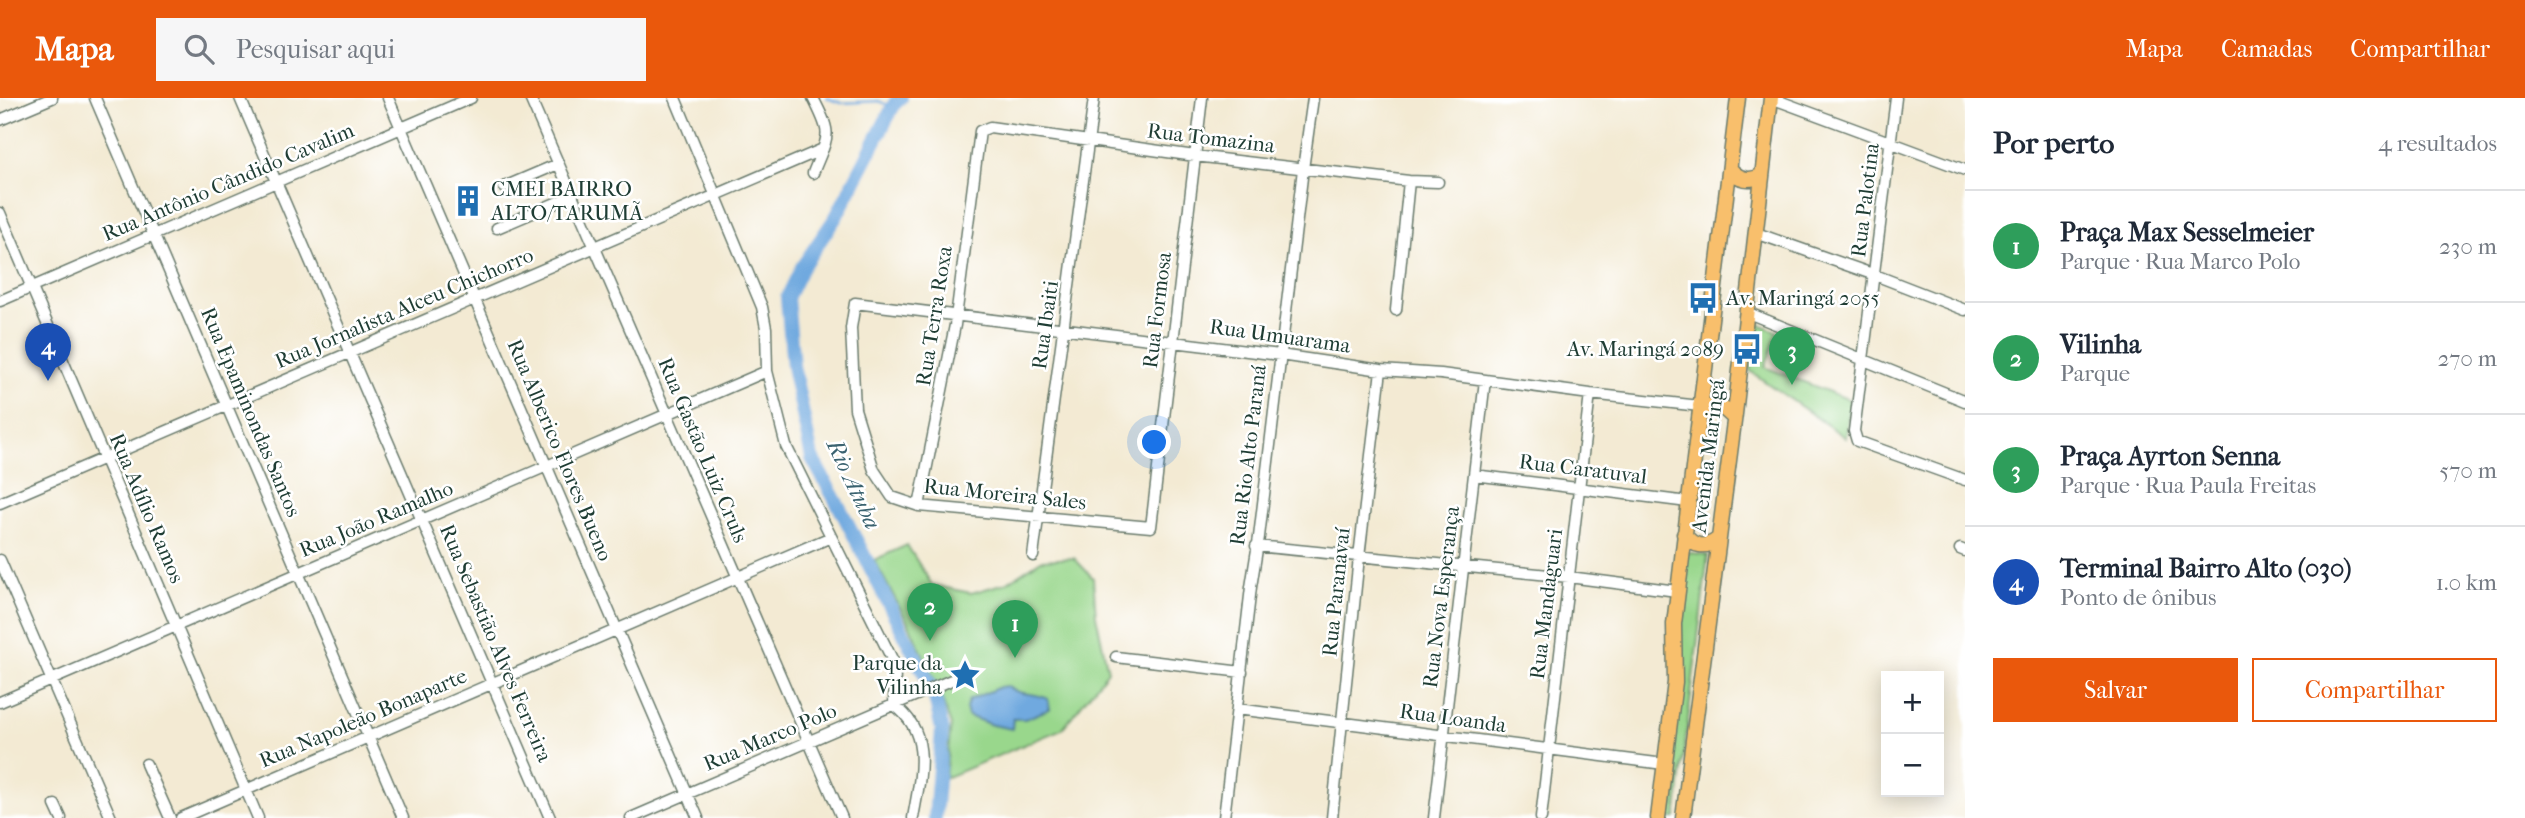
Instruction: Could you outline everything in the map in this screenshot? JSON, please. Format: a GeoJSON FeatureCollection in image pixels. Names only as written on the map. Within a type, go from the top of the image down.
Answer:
{"type":"FeatureCollection","features":[{"type":"Feature","properties":{"kind":"main road","name":"Avenida Maringá"},"geometry":{"type":"LineString","coordinates":[[1658,818],[1675,682],[1674,624],[1684,534],[1738,98]]}},
{"type":"Feature","properties":{"kind":"main road","name":"Avenida Maringá"},"geometry":{"type":"LineString","coordinates":[[1683,818],[1771,98]]}},
{"type":"Feature","properties":{"kind":"main road"},"geometry":{"type":"LineString","coordinates":[[1730,169],[1746,180],[1762,175]]}},
{"type":"Feature","properties":{"kind":"main road"},"geometry":{"type":"LineString","coordinates":[[1700,405],[1724,409],[1734,418]]}},
{"type":"Feature","properties":{"kind":"main road"},"geometry":{"type":"LineString","coordinates":[[1684,534],[1693,543],[1700,545],[1708,545],[1718,539]]}},
{"type":"Feature","properties":{"kind":"street"},"geometry":{"type":"LineString","coordinates":[[0,120],[51,98]]}},
{"type":"Feature","properties":{"kind":"street","name":"Rua Epaminondas Santos"},"geometry":{"type":"LineString","coordinates":[[95,98],[403,818]]}},
{"type":"Feature","properties":{"kind":"street","name":"Rua Sebastião Alves Ferreira"},"geometry":{"type":"LineString","coordinates":[[240,98],[550,818]]}},
{"type":"Feature","properties":{"kind":"street","name":"Rua Alberico Flores Bueno"},"geometry":{"type":"LineString","coordinates":[[388,98],[698,818]]}},
{"type":"Feature","properties":{"kind":"street","name":"Rua Antônio Cândido Cavalim"},"geometry":{"type":"LineString","coordinates":[[0,301],[471,98]]}},
{"type":"Feature","properties":{"kind":"street","name":"Rua Gastão Luiz Cruls"},"geometry":{"type":"LineString","coordinates":[[530,98],[842,818]]}},
{"type":"Feature","properties":{"kind":"street"},"geometry":{"type":"LineString","coordinates":[[675,98],[762,307],[766,328],[767,371],[786,446],[893,661],[894,705],[911,719],[919,742],[920,772],[913,818]]}},
{"type":"Feature","properties":{"kind":"street"},"geometry":{"type":"LineString","coordinates":[[813,98],[828,128],[827,138],[813,173]]}},
{"type":"Feature","properties":{"kind":"street","name":"Rua Ibaiti"},"geometry":{"type":"LineString","coordinates":[[1033,556],[1094,98]]}},
{"type":"Feature","properties":{"kind":"street","name":"Rua Formosa"},"geometry":{"type":"LineString","coordinates":[[1151,527],[1202,98]]}},
{"type":"Feature","properties":{"kind":"street","name":"Rua Rio Alto Paraná"},"geometry":{"type":"LineString","coordinates":[[1224,818],[1313,98]]}},
{"type":"Feature","properties":{"kind":"street"},"geometry":{"type":"LineString","coordinates":[[1771,98],[1965,170]]}},
{"type":"Feature","properties":{"kind":"street","name":"Rua Palotina"},"geometry":{"type":"LineString","coordinates":[[1896,98],[1854,431],[1857,441],[1965,480]]}},
{"type":"Feature","properties":{"kind":"street","name":"Rua Tomazina"},"geometry":{"type":"LineString","coordinates":[[981,131],[990,127],[1195,156],[1438,182]]}},
{"type":"Feature","properties":{"kind":"street","name":"Rua Terra Roxa"},"geometry":{"type":"LineString","coordinates":[[919,506],[957,315],[981,131]]}},
{"type":"Feature","properties":{"kind":"street","name":"Rua Jornalista Alceu Chichorro"},"geometry":{"type":"LineString","coordinates":[[0,503],[823,149]]}},
{"type":"Feature","properties":{"kind":"street"},"geometry":{"type":"LineString","coordinates":[[504,187],[558,164]]}},
{"type":"Feature","properties":{"kind":"street"},"geometry":{"type":"LineString","coordinates":[[1396,310],[1409,181]]}},
{"type":"Feature","properties":{"kind":"street"},"geometry":{"type":"LineString","coordinates":[[497,228],[572,196]]}},
{"type":"Feature","properties":{"kind":"street","name":"Rua Adílio Ramos"},"geometry":{"type":"LineString","coordinates":[[0,213],[258,818]]}},
{"type":"Feature","properties":{"kind":"street"},"geometry":{"type":"LineString","coordinates":[[1756,233],[1965,310]]}},
{"type":"Feature","properties":{"kind":"street","name":"Rua Umuarama"},"geometry":{"type":"LineString","coordinates":[[855,303],[1172,341],[1381,370],[1441,374],[1590,394],[1700,405]]}},
{"type":"Feature","properties":{"kind":"street","name":"Rua Moreira Sales"},"geometry":{"type":"LineString","coordinates":[[855,303],[851,328],[855,409],[874,470],[891,497],[919,506],[1151,527]]}},
{"type":"Feature","properties":{"kind":"street"},"geometry":{"type":"LineString","coordinates":[[1746,312],[1965,401]]}},
{"type":"Feature","properties":{"kind":"street","name":"Rua Paranavaí"},"geometry":{"type":"LineString","coordinates":[[1332,818],[1381,370]]}},
{"type":"Feature","properties":{"kind":"street","name":"Rua João Ramalho"},"geometry":{"type":"LineString","coordinates":[[0,702],[767,371]]}},
{"type":"Feature","properties":{"kind":"street","name":"Rua Nova Esperança"},"geometry":{"type":"LineString","coordinates":[[1434,818],[1485,380]]}},
{"type":"Feature","properties":{"kind":"street","name":"Rua Mandaguari"},"geometry":{"type":"LineString","coordinates":[[1541,818],[1590,394]]}},
{"type":"Feature","properties":{"kind":"street","name":"Rua Caratuval"},"geometry":{"type":"LineString","coordinates":[[1474,475],[1688,502]]}},
{"type":"Feature","properties":{"kind":"street","name":"Rua Napoleão Bonaparte"},"geometry":{"type":"LineString","coordinates":[[181,818],[831,537]]}},
{"type":"Feature","properties":{"kind":"street"},"geometry":{"type":"LineString","coordinates":[[1256,546],[1569,577],[1678,592]]}},
{"type":"Feature","properties":{"kind":"street"},"geometry":{"type":"LineString","coordinates":[[0,560],[111,818]]}},
{"type":"Feature","properties":{"kind":"street"},"geometry":{"type":"LineString","coordinates":[[1116,657],[1242,672]]}},
{"type":"Feature","properties":{"kind":"street","name":"Rua Marco Polo"},"geometry":{"type":"LineString","coordinates":[[631,818],[963,675]]}},
{"type":"Feature","properties":{"kind":"street","name":"Rua Loanda"},"geometry":{"type":"LineString","coordinates":[[1237,709],[1664,764]]}},
{"type":"Feature","properties":{"kind":"street"},"geometry":{"type":"LineString","coordinates":[[146,764],[170,818]]}},
{"type":"Feature","properties":{"kind":"street"},"geometry":{"type":"LineString","coordinates":[[55,805],[61,818]]}},
{"type":"Feature","properties":{"kind":"green space"},"geometry":{"type":"Polygon","coordinates":[[[1757,323],[1778,332],[1765,367],[1850,400],[1846,438],[1750,371],[1750,326],[1757,323]]]}},
{"type":"Feature","properties":{"kind":"green space"},"geometry":{"type":"Polygon","coordinates":[[[907,545],[932,585],[971,593],[1006,583],[1041,560],[1074,558],[1093,578],[1096,615],[1108,671],[1062,729],[945,778],[951,725],[936,683],[909,624],[874,560],[907,545]]]}},
{"type":"Feature","properties":{"kind":"green space"},"geometry":{"type":"Polygon","coordinates":[[[1686,552],[1708,555],[1676,818],[1663,818],[1686,552]]]}},
{"type":"Feature","properties":{"kind":"water"},"geometry":{"type":"Polygon","coordinates":[[[1007,686],[1048,699],[1050,709],[1025,719],[1013,719],[1012,729],[968,716],[966,708],[969,700],[1007,686]]]}},
{"type":"Feature","properties":{"kind":"waterway"},"geometry":{"type":"LineString","coordinates":[[827,98],[841,103],[879,101],[893,108]]}},
{"type":"Feature","properties":{"kind":"waterway","name":"Rio Atuba"},"geometry":{"type":"LineString","coordinates":[[901,98],[895,103],[836,217],[802,267],[787,298],[793,366],[812,458],[934,693],[942,730],[935,818]]}},
{"type":"Feature","properties":{"kind":"place","name":"CMEI BAIRRO ALTO/TARUMÃ"},"geometry":{"type":"Point","coordinates":[468,201]}},
{"type":"Feature","properties":{"kind":"place","name":"Av. Maringá 2055"},"geometry":{"type":"Point","coordinates":[1703,298]}},
{"type":"Feature","properties":{"kind":"place","name":"Av. Maringá 2089"},"geometry":{"type":"Point","coordinates":[1747,349]}},
{"type":"Feature","properties":{"kind":"place","name":"Terminal Bairro Alto (030)"},"geometry":{"type":"Point","coordinates":[48,381]}},
{"type":"Feature","properties":{"kind":"place","name":"Praça Ayrton Senna"},"geometry":{"type":"Point","coordinates":[1792,385]}},
{"type":"Feature","properties":{"kind":"place","name":"Vilinha"},"geometry":{"type":"Point","coordinates":[930,641]}},
{"type":"Feature","properties":{"kind":"place","name":"Praça Max Sesselmeier"},"geometry":{"type":"Point","coordinates":[1015,658]}},
{"type":"Feature","properties":{"kind":"place","name":"Parque da Vilinha"},"geometry":{"type":"Point","coordinates":[965,675]}}]}
